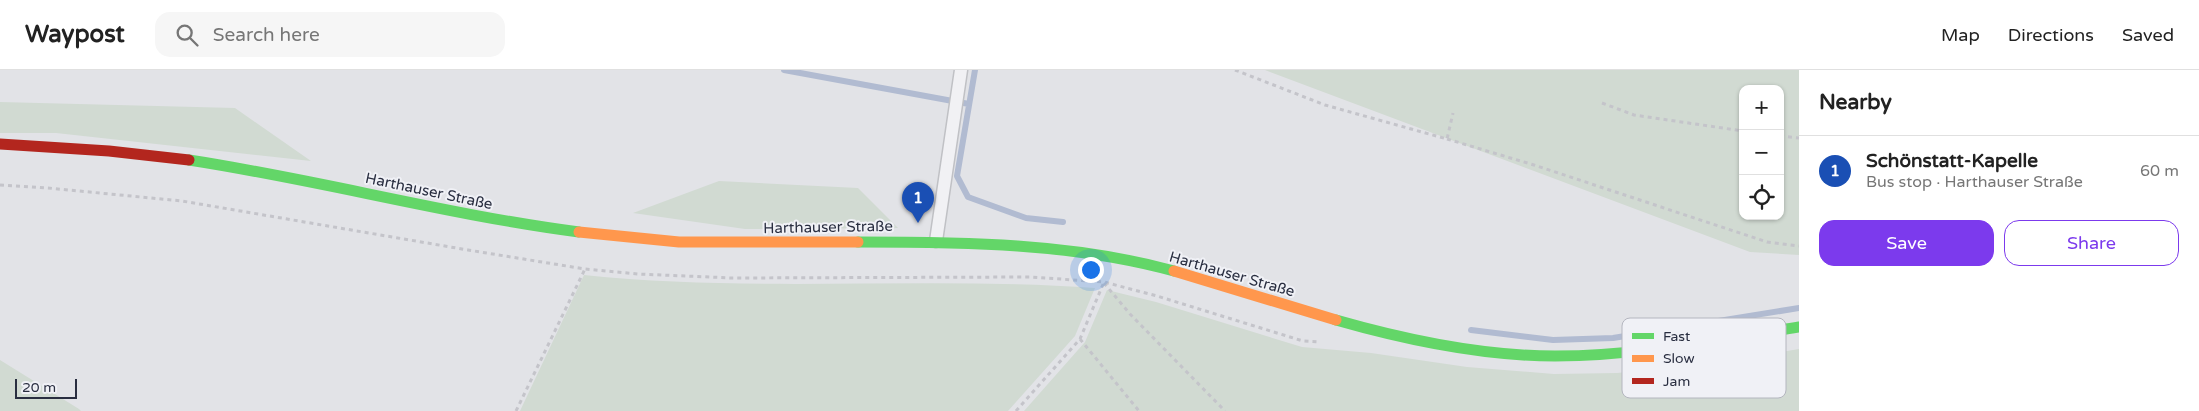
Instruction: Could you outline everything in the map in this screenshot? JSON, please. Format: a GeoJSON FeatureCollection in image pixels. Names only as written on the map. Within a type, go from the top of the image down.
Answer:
{"type":"FeatureCollection","features":[{"type":"Feature","properties":{"kind":"street","name":"Harthauser Straße"},"geometry":{"type":"LineString","coordinates":[[0,144],[62,145],[156,156],[288,177],[488,219],[575,232],[675,242],[936,241],[1051,248],[1106,256],[1198,277],[1377,331],[1469,349],[1554,356],[1622,352]]}},
{"type":"Feature","properties":{"kind":"street","name":"Harthauser Straße"},"geometry":{"type":"LineString","coordinates":[[1786,329],[1799,327]]}},
{"type":"Feature","properties":{"kind":"lane"},"geometry":{"type":"LineString","coordinates":[[936,241],[961,70]]}},
{"type":"Feature","properties":{"kind":"path"},"geometry":{"type":"LineString","coordinates":[[1235,70],[1324,105],[1534,165],[1767,242],[1799,246]]}},
{"type":"Feature","properties":{"kind":"path"},"geometry":{"type":"LineString","coordinates":[[1602,103],[1634,115],[1739,130]]}},
{"type":"Feature","properties":{"kind":"path"},"geometry":{"type":"LineString","coordinates":[[1447,139],[1454,113]]}},
{"type":"Feature","properties":{"kind":"path"},"geometry":{"type":"LineString","coordinates":[[1784,136],[1799,138]]}},
{"type":"Feature","properties":{"kind":"path"},"geometry":{"type":"LineString","coordinates":[[516,411],[586,268]]}},
{"type":"Feature","properties":{"kind":"path"},"geometry":{"type":"LineString","coordinates":[[1016,411],[1080,339],[1104,282],[1130,314],[1225,411]]}},
{"type":"Feature","properties":{"kind":"path"},"geometry":{"type":"LineString","coordinates":[[1080,339],[1139,411]]}},
{"type":"Feature","properties":{"kind":"shaded area"},"geometry":{"type":"Polygon","coordinates":[[[1265,70],[1799,70],[1799,255],[1750,252],[1265,70]]]}},
{"type":"Feature","properties":{"kind":"shaded area"},"geometry":{"type":"Polygon","coordinates":[[[0,102],[235,108],[311,161],[56,133],[0,133],[0,102]]]}},
{"type":"Feature","properties":{"kind":"shaded area"},"geometry":{"type":"Polygon","coordinates":[[[719,181],[858,188],[898,228],[745,229],[633,213],[719,181]]]}},
{"type":"Feature","properties":{"kind":"shaded area"},"geometry":{"type":"Polygon","coordinates":[[[584,275],[712,283],[967,283],[1095,288],[1075,336],[1008,411],[520,411],[584,275]]]}},
{"type":"Feature","properties":{"kind":"shaded area"},"geometry":{"type":"Polygon","coordinates":[[[1107,290],[1156,302],[1302,347],[1371,353],[1467,367],[1554,374],[1622,373],[1622,398],[1786,398],[1786,351],[1799,349],[1799,411],[1024,411],[1085,342],[1107,290]]]}},
{"type":"Feature","properties":{"kind":"shaded area"},"geometry":{"type":"Polygon","coordinates":[[[0,360],[79,409],[81,411],[0,411],[0,360]]]}},
{"type":"Feature","properties":{"kind":"waterway"},"geometry":{"type":"LineString","coordinates":[[784,70],[969,104]]}},
{"type":"Feature","properties":{"kind":"waterway"},"geometry":{"type":"LineString","coordinates":[[975,70],[957,176],[968,197],[1026,218],[1063,222]]}},
{"type":"Feature","properties":{"kind":"waterway"},"geometry":{"type":"LineString","coordinates":[[1737,318],[1799,308]]}},
{"type":"Feature","properties":{"kind":"waterway"},"geometry":{"type":"LineString","coordinates":[[1471,330],[1553,340],[1622,337]]}},
{"type":"Feature","properties":{"kind":"traffic: fast"},"geometry":{"type":"LineString","coordinates":[[189,160],[287,177],[481,216],[579,232]]}},
{"type":"Feature","properties":{"kind":"traffic: fast"},"geometry":{"type":"LineString","coordinates":[[858,242],[1018,246],[1096,255],[1174,271]]}},
{"type":"Feature","properties":{"kind":"traffic: fast"},"geometry":{"type":"LineString","coordinates":[[1336,320],[1389,334],[1472,350],[1555,356],[1622,352]]}},
{"type":"Feature","properties":{"kind":"traffic: fast"},"geometry":{"type":"LineString","coordinates":[[1786,329],[1799,327]]}},
{"type":"Feature","properties":{"kind":"traffic: slow"},"geometry":{"type":"LineString","coordinates":[[579,232],[679,242],[858,242]]}},
{"type":"Feature","properties":{"kind":"traffic: slow"},"geometry":{"type":"LineString","coordinates":[[1174,271],[1336,320]]}},
{"type":"Feature","properties":{"kind":"traffic: jam"},"geometry":{"type":"LineString","coordinates":[[0,144],[109,151],[189,160]]}},
{"type":"Feature","properties":{"kind":"place","name":"Schönstatt-Kapelle"},"geometry":{"type":"Point","coordinates":[918,223]}}]}
